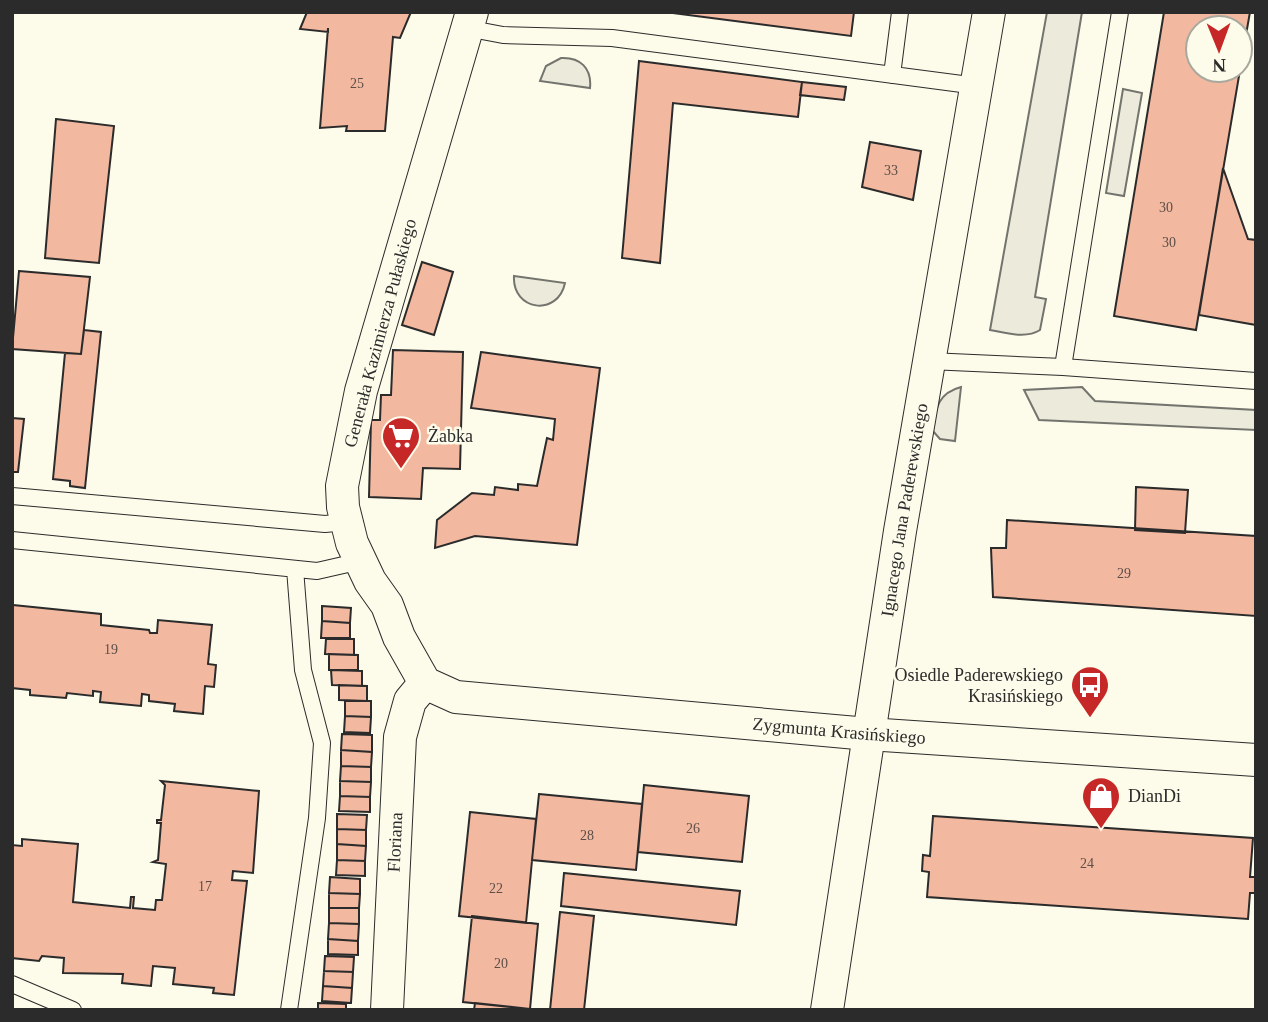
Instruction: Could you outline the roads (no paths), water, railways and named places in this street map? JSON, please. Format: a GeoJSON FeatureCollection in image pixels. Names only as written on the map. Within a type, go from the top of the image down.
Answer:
{"type":"FeatureCollection","features":[{"type":"Feature","properties":{"kind":"street","name":"Ignacego Jana Paderewskiego"},"geometry":{"type":"LineString","coordinates":[[827,1010],[868,734],[989,12]]}},
{"type":"Feature","properties":{"kind":"street","name":"Generała Kazimierza Pułaskiego"},"geometry":{"type":"LineString","coordinates":[[425,683],[361,561],[346,522],[342,486],[351,429],[469,20]]}},
{"type":"Feature","properties":{"kind":"street","name":"Zygmunta Krasińskiego"},"geometry":{"type":"LineString","coordinates":[[425,683],[456,697],[868,734],[1256,760]]}},
{"type":"Feature","properties":{"kind":"street","name":"Floriana"},"geometry":{"type":"LineString","coordinates":[[387,1010],[400,737],[410,701],[425,683]]}},
{"type":"Feature","properties":{"kind":"lane"},"geometry":{"type":"LineString","coordinates":[[892,75],[900,12]]}},
{"type":"Feature","properties":{"kind":"lane"},"geometry":{"type":"LineString","coordinates":[[1063,367],[1120,12]]}},
{"type":"Feature","properties":{"kind":"lane"},"geometry":{"type":"LineString","coordinates":[[469,20],[503,35],[612,38],[977,86]]}},
{"type":"Feature","properties":{"kind":"lane"},"geometry":{"type":"LineString","coordinates":[[929,361],[1063,367],[1256,382]]}},
{"type":"Feature","properties":{"kind":"lane"},"geometry":{"type":"LineString","coordinates":[[12,496],[325,524],[346,522]]}},
{"type":"Feature","properties":{"kind":"lane"},"geometry":{"type":"LineString","coordinates":[[12,540],[295,569],[330,570],[361,561]]}},
{"type":"Feature","properties":{"kind":"lane"},"geometry":{"type":"LineString","coordinates":[[289,1010],[317,818],[322,743],[303,670],[295,569]]}},
{"type":"Feature","properties":{"kind":"lane"},"geometry":{"type":"LineString","coordinates":[[12,984],[73,1010]]}},
{"type":"Feature","properties":{"kind":"place","name":"Żabka"},"geometry":{"type":"Point","coordinates":[401,470]}},
{"type":"Feature","properties":{"kind":"place","name":"Osiedle Paderewskiego Krasińskiego"},"geometry":{"type":"Point","coordinates":[1090,719]}},
{"type":"Feature","properties":{"kind":"place","name":"DianDi"},"geometry":{"type":"Point","coordinates":[1101,830]}}]}
